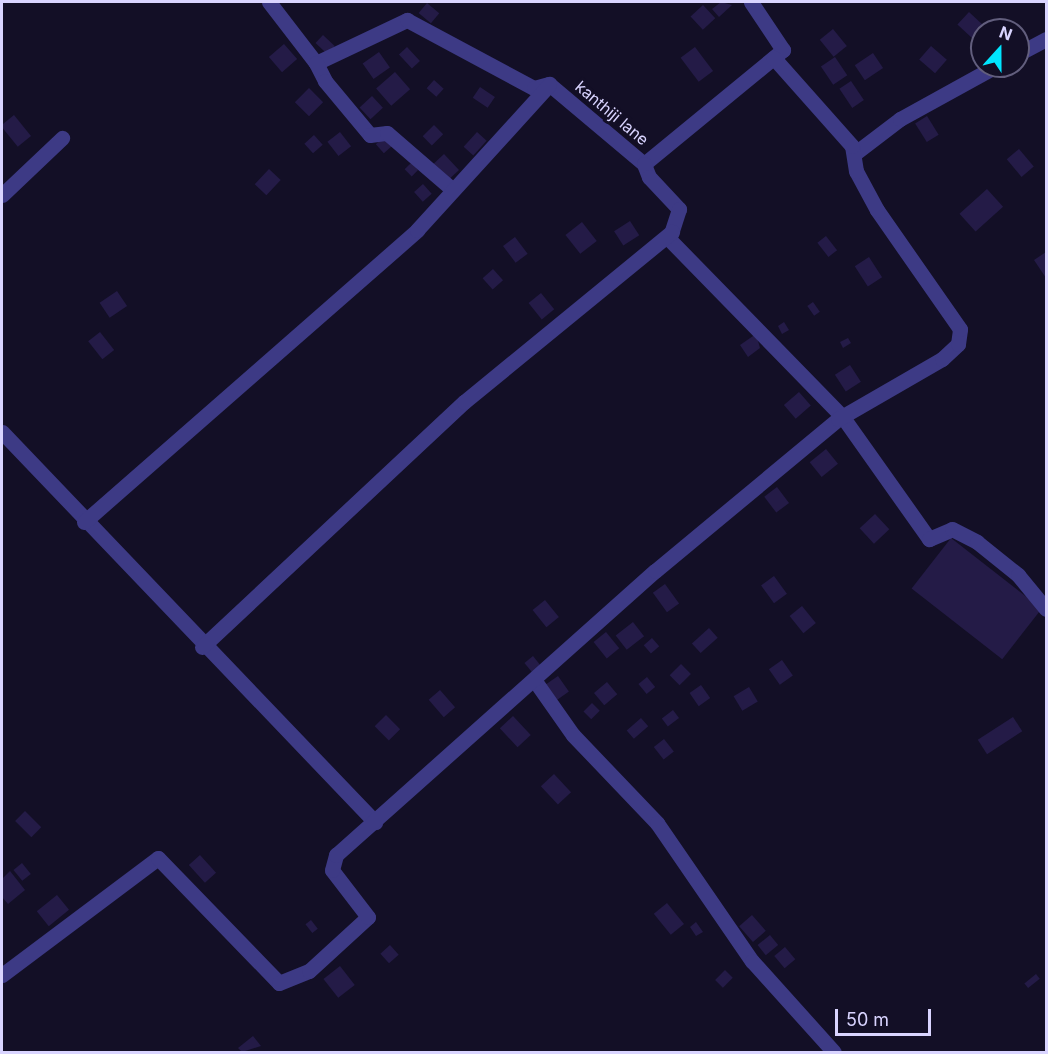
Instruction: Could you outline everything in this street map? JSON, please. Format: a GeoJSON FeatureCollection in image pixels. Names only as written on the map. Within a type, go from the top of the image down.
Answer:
{"type":"FeatureCollection","features":[{"type":"Feature","properties":{"kind":"street"},"geometry":{"type":"LineString","coordinates":[[269,2],[316,63],[325,81],[370,135],[387,133],[453,190]]}},
{"type":"Feature","properties":{"kind":"street"},"geometry":{"type":"LineString","coordinates":[[2,975],[158,858],[279,983],[290,983],[340,946],[368,917],[333,870],[336,855],[535,681],[655,571],[842,416],[942,359],[958,344],[960,329],[877,210],[856,171],[854,154],[774,58],[783,51],[751,2]]}},
{"type":"Feature","properties":{"kind":"street","name":"kanthiji lane"},"geometry":{"type":"LineString","coordinates":[[316,63],[407,20],[534,88],[549,84],[644,164],[774,58]]}},
{"type":"Feature","properties":{"kind":"street"},"geometry":{"type":"LineString","coordinates":[[1030,48],[1047,39]]}},
{"type":"Feature","properties":{"kind":"street"},"geometry":{"type":"LineString","coordinates":[[854,154],[900,119],[974,78]]}},
{"type":"Feature","properties":{"kind":"street"},"geometry":{"type":"LineString","coordinates":[[84,522],[305,331],[453,190],[549,84]]}},
{"type":"Feature","properties":{"kind":"street"},"geometry":{"type":"LineString","coordinates":[[2,195],[62,138]]}},
{"type":"Feature","properties":{"kind":"street"},"geometry":{"type":"LineString","coordinates":[[644,164],[649,177],[679,209],[669,239],[842,416],[929,539],[952,529],[977,542],[1047,609]]}},
{"type":"Feature","properties":{"kind":"street"},"geometry":{"type":"LineString","coordinates":[[202,647],[464,402],[672,232]]}},
{"type":"Feature","properties":{"kind":"street"},"geometry":{"type":"LineString","coordinates":[[2,432],[202,647],[375,822]]}},
{"type":"Feature","properties":{"kind":"street"},"geometry":{"type":"LineString","coordinates":[[535,681],[573,735],[657,823],[752,961],[834,1053]]}},
{"type":"Feature","properties":{"kind":"building"},"geometry":{"type":"Polygon","coordinates":[[[721,2],[732,5],[719,17],[712,9],[721,2]]]}},
{"type":"Feature","properties":{"kind":"building"},"geometry":{"type":"Polygon","coordinates":[[[427,3],[439,13],[431,23],[419,13],[427,3]]]}},
{"type":"Feature","properties":{"kind":"building"},"geometry":{"type":"Polygon","coordinates":[[[703,5],[715,18],[703,30],[691,17],[703,5]]]}},
{"type":"Feature","properties":{"kind":"building"},"geometry":{"type":"Polygon","coordinates":[[[969,12],[975,18],[970,18],[970,36],[957,24],[969,12]]]}},
{"type":"Feature","properties":{"kind":"building"},"geometry":{"type":"Polygon","coordinates":[[[833,29],[847,46],[834,57],[820,40],[833,29]]]}},
{"type":"Feature","properties":{"kind":"building"},"geometry":{"type":"Polygon","coordinates":[[[323,35],[335,46],[327,54],[315,43],[323,35]]]}},
{"type":"Feature","properties":{"kind":"building"},"geometry":{"type":"Polygon","coordinates":[[[284,44],[297,59],[282,72],[269,57],[284,44]]]}},
{"type":"Feature","properties":{"kind":"building"},"geometry":{"type":"Polygon","coordinates":[[[931,46],[947,60],[935,73],[919,60],[931,46]]]}},
{"type":"Feature","properties":{"kind":"building"},"geometry":{"type":"Polygon","coordinates":[[[407,47],[420,61],[412,68],[399,55],[407,47]]]}},
{"type":"Feature","properties":{"kind":"building"},"geometry":{"type":"Polygon","coordinates":[[[695,47],[713,71],[699,82],[681,58],[695,47]]]}},
{"type":"Feature","properties":{"kind":"building"},"geometry":{"type":"Polygon","coordinates":[[[379,52],[390,68],[374,79],[363,63],[379,52]]]}},
{"type":"Feature","properties":{"kind":"building"},"geometry":{"type":"Polygon","coordinates":[[[873,53],[883,68],[865,80],[855,65],[873,53]]]}},
{"type":"Feature","properties":{"kind":"building"},"geometry":{"type":"Polygon","coordinates":[[[835,57],[847,75],[833,85],[821,67],[835,57]]]}},
{"type":"Feature","properties":{"kind":"building"},"geometry":{"type":"Polygon","coordinates":[[[395,72],[410,89],[391,106],[376,88],[395,72]]]}},
{"type":"Feature","properties":{"kind":"building"},"geometry":{"type":"Polygon","coordinates":[[[434,80],[444,89],[436,97],[427,88],[434,80]]]}},
{"type":"Feature","properties":{"kind":"building"},"geometry":{"type":"Polygon","coordinates":[[[851,81],[864,100],[852,108],[839,89],[851,81]]]}},
{"type":"Feature","properties":{"kind":"building"},"geometry":{"type":"Polygon","coordinates":[[[480,87],[495,97],[488,108],[473,98],[480,87]]]}},
{"type":"Feature","properties":{"kind":"building"},"geometry":{"type":"Polygon","coordinates":[[[309,88],[323,102],[309,116],[295,102],[309,88]]]}},
{"type":"Feature","properties":{"kind":"building"},"geometry":{"type":"Polygon","coordinates":[[[372,96],[383,108],[370,119],[360,108],[372,96]]]}},
{"type":"Feature","properties":{"kind":"building"},"geometry":{"type":"Polygon","coordinates":[[[14,115],[31,136],[18,147],[2,127],[14,115]]]}},
{"type":"Feature","properties":{"kind":"building"},"geometry":{"type":"Polygon","coordinates":[[[927,116],[939,135],[927,142],[915,123],[927,116]]]}},
{"type":"Feature","properties":{"kind":"building"},"geometry":{"type":"Polygon","coordinates":[[[434,125],[443,134],[432,146],[423,136],[434,125]]]}},
{"type":"Feature","properties":{"kind":"building"},"geometry":{"type":"Polygon","coordinates":[[[340,132],[351,146],[338,156],[327,142],[340,132]]]}},
{"type":"Feature","properties":{"kind":"building"},"geometry":{"type":"Polygon","coordinates":[[[477,132],[487,141],[473,156],[464,147],[477,132]]]}},
{"type":"Feature","properties":{"kind":"building"},"geometry":{"type":"Polygon","coordinates":[[[314,135],[323,145],[313,153],[304,144],[314,135]]]}},
{"type":"Feature","properties":{"kind":"building"},"geometry":{"type":"Polygon","coordinates":[[[384,137],[392,146],[384,153],[376,144],[384,137]]]}},
{"type":"Feature","properties":{"kind":"building"},"geometry":{"type":"Polygon","coordinates":[[[1019,149],[1034,167],[1022,177],[1007,159],[1019,149]]]}},
{"type":"Feature","properties":{"kind":"building"},"geometry":{"type":"Polygon","coordinates":[[[444,154],[459,170],[448,180],[433,164],[444,154]]]}},
{"type":"Feature","properties":{"kind":"building"},"geometry":{"type":"Polygon","coordinates":[[[411,163],[418,170],[412,176],[405,169],[411,163]]]}},
{"type":"Feature","properties":{"kind":"building"},"geometry":{"type":"Polygon","coordinates":[[[269,169],[281,180],[266,195],[255,184],[269,169]]]}},
{"type":"Feature","properties":{"kind":"building"},"geometry":{"type":"Polygon","coordinates":[[[423,184],[432,194],[423,202],[414,192],[423,184]]]}},
{"type":"Feature","properties":{"kind":"building"},"geometry":{"type":"Polygon","coordinates":[[[987,189],[1003,207],[976,232],[960,214],[987,189]]]}},
{"type":"Feature","properties":{"kind":"building"},"geometry":{"type":"Polygon","coordinates":[[[630,221],[639,235],[623,246],[614,231],[630,221]]]}},
{"type":"Feature","properties":{"kind":"building"},"geometry":{"type":"Polygon","coordinates":[[[582,222],[597,241],[580,254],[565,235],[582,222]]]}},
{"type":"Feature","properties":{"kind":"building"},"geometry":{"type":"Polygon","coordinates":[[[826,236],[837,250],[828,257],[817,243],[826,236]]]}},
{"type":"Feature","properties":{"kind":"building"},"geometry":{"type":"Polygon","coordinates":[[[515,237],[528,254],[516,263],[503,246],[515,237]]]}},
{"type":"Feature","properties":{"kind":"building"},"geometry":{"type":"Polygon","coordinates":[[[1046,252],[1046,278],[1034,260],[1046,252]]]}},
{"type":"Feature","properties":{"kind":"building"},"geometry":{"type":"Polygon","coordinates":[[[869,257],[882,277],[868,286],[855,266],[869,257]]]}},
{"type":"Feature","properties":{"kind":"building"},"geometry":{"type":"Polygon","coordinates":[[[493,269],[503,280],[493,290],[483,278],[493,269]]]}},
{"type":"Feature","properties":{"kind":"building"},"geometry":{"type":"Polygon","coordinates":[[[117,291],[127,306],[110,318],[100,303],[117,291]]]}},
{"type":"Feature","properties":{"kind":"building"},"geometry":{"type":"Polygon","coordinates":[[[541,293],[554,309],[542,319],[529,303],[541,293]]]}},
{"type":"Feature","properties":{"kind":"building"},"geometry":{"type":"Polygon","coordinates":[[[813,302],[820,312],[814,316],[807,306],[813,302]]]}},
{"type":"Feature","properties":{"kind":"building"},"geometry":{"type":"Polygon","coordinates":[[[784,322],[789,330],[782,334],[778,326],[784,322]]]}},
{"type":"Feature","properties":{"kind":"building"},"geometry":{"type":"Polygon","coordinates":[[[100,332],[114,350],[102,359],[88,341],[100,332]]]}},
{"type":"Feature","properties":{"kind":"building"},"geometry":{"type":"Polygon","coordinates":[[[756,334],[760,348],[748,357],[740,345],[756,334]]]}},
{"type":"Feature","properties":{"kind":"building"},"geometry":{"type":"Polygon","coordinates":[[[848,338],[851,343],[843,348],[840,342],[848,338]]]}},
{"type":"Feature","properties":{"kind":"building"},"geometry":{"type":"Polygon","coordinates":[[[850,365],[861,382],[846,392],[835,375],[850,365]]]}},
{"type":"Feature","properties":{"kind":"building"},"geometry":{"type":"Polygon","coordinates":[[[799,392],[811,406],[796,419],[784,405],[799,392]]]}},
{"type":"Feature","properties":{"kind":"building"},"geometry":{"type":"Polygon","coordinates":[[[826,449],[838,464],[822,477],[810,462],[826,449]]]}},
{"type":"Feature","properties":{"kind":"building"},"geometry":{"type":"Polygon","coordinates":[[[777,487],[789,503],[776,513],[764,497],[777,487]]]}},
{"type":"Feature","properties":{"kind":"building"},"geometry":{"type":"Polygon","coordinates":[[[875,514],[889,529],[874,544],[860,528],[875,514]]]}},
{"type":"Feature","properties":{"kind":"building"},"geometry":{"type":"Polygon","coordinates":[[[951,538],[1042,609],[1002,659],[912,588],[951,538]]]}},
{"type":"Feature","properties":{"kind":"building"},"geometry":{"type":"Polygon","coordinates":[[[774,576],[787,594],[774,603],[761,585],[774,576]]]}},
{"type":"Feature","properties":{"kind":"building"},"geometry":{"type":"Polygon","coordinates":[[[665,584],[679,603],[667,612],[653,593],[665,584]]]}},
{"type":"Feature","properties":{"kind":"building"},"geometry":{"type":"Polygon","coordinates":[[[545,600],[559,617],[546,627],[533,610],[545,600]]]}},
{"type":"Feature","properties":{"kind":"building"},"geometry":{"type":"Polygon","coordinates":[[[802,606],[816,623],[803,633],[790,616],[802,606]]]}},
{"type":"Feature","properties":{"kind":"building"},"geometry":{"type":"Polygon","coordinates":[[[633,622],[644,636],[627,650],[616,636],[633,622]]]}},
{"type":"Feature","properties":{"kind":"building"},"geometry":{"type":"Polygon","coordinates":[[[709,628],[718,638],[701,653],[692,643],[709,628]]]}},
{"type":"Feature","properties":{"kind":"building"},"geometry":{"type":"Polygon","coordinates":[[[606,632],[619,648],[607,658],[594,642],[606,632]]]}},
{"type":"Feature","properties":{"kind":"building"},"geometry":{"type":"Polygon","coordinates":[[[652,638],[659,646],[651,654],[644,645],[652,638]]]}},
{"type":"Feature","properties":{"kind":"building"},"geometry":{"type":"Polygon","coordinates":[[[533,656],[542,667],[533,674],[524,663],[533,656]]]}},
{"type":"Feature","properties":{"kind":"building"},"geometry":{"type":"Polygon","coordinates":[[[782,660],[793,676],[780,685],[769,669],[782,660]]]}},
{"type":"Feature","properties":{"kind":"building"},"geometry":{"type":"Polygon","coordinates":[[[681,664],[691,674],[680,685],[670,675],[681,664]]]}},
{"type":"Feature","properties":{"kind":"building"},"geometry":{"type":"Polygon","coordinates":[[[558,676],[569,692],[557,700],[546,685],[558,676]]]}},
{"type":"Feature","properties":{"kind":"building"},"geometry":{"type":"Polygon","coordinates":[[[647,677],[655,687],[647,694],[638,684],[647,677]]]}},
{"type":"Feature","properties":{"kind":"building"},"geometry":{"type":"Polygon","coordinates":[[[607,682],[617,694],[604,705],[594,693],[607,682]]]}},
{"type":"Feature","properties":{"kind":"building"},"geometry":{"type":"Polygon","coordinates":[[[701,685],[710,698],[699,706],[690,693],[701,685]]]}},
{"type":"Feature","properties":{"kind":"building"},"geometry":{"type":"Polygon","coordinates":[[[749,687],[758,702],[742,711],[734,696],[749,687]]]}},
{"type":"Feature","properties":{"kind":"building"},"geometry":{"type":"Polygon","coordinates":[[[440,690],[455,707],[444,717],[429,700],[440,690]]]}},
{"type":"Feature","properties":{"kind":"building"},"geometry":{"type":"Polygon","coordinates":[[[592,703],[600,711],[591,719],[584,711],[592,703]]]}},
{"type":"Feature","properties":{"kind":"building"},"geometry":{"type":"Polygon","coordinates":[[[673,710],[679,718],[668,726],[662,718],[673,710]]]}},
{"type":"Feature","properties":{"kind":"building"},"geometry":{"type":"Polygon","coordinates":[[[386,715],[400,729],[389,740],[375,726],[386,715]]]}},
{"type":"Feature","properties":{"kind":"building"},"geometry":{"type":"Polygon","coordinates":[[[513,716],[531,735],[518,747],[500,728],[513,716]]]}},
{"type":"Feature","properties":{"kind":"building"},"geometry":{"type":"Polygon","coordinates":[[[1013,717],[1022,731],[987,754],[978,740],[1013,717]]]}},
{"type":"Feature","properties":{"kind":"building"},"geometry":{"type":"Polygon","coordinates":[[[641,718],[648,726],[634,739],[627,730],[641,718]]]}},
{"type":"Feature","properties":{"kind":"building"},"geometry":{"type":"Polygon","coordinates":[[[664,739],[674,752],[664,760],[654,747],[664,739]]]}},
{"type":"Feature","properties":{"kind":"building"},"geometry":{"type":"Polygon","coordinates":[[[554,774],[571,792],[558,805],[541,786],[554,774]]]}},
{"type":"Feature","properties":{"kind":"building"},"geometry":{"type":"Polygon","coordinates":[[[25,811],[41,827],[31,837],[15,821],[25,811]]]}},
{"type":"Feature","properties":{"kind":"building"},"geometry":{"type":"Polygon","coordinates":[[[200,855],[216,873],[205,883],[189,865],[200,855]]]}},
{"type":"Feature","properties":{"kind":"building"},"geometry":{"type":"Polygon","coordinates":[[[22,863],[31,874],[22,881],[13,870],[22,863]]]}},
{"type":"Feature","properties":{"kind":"building"},"geometry":{"type":"Polygon","coordinates":[[[10,871],[25,890],[8,904],[2,897],[2,879],[10,871]]]}},
{"type":"Feature","properties":{"kind":"building"},"geometry":{"type":"Polygon","coordinates":[[[57,895],[69,910],[49,926],[37,911],[57,895]]]}},
{"type":"Feature","properties":{"kind":"building"},"geometry":{"type":"Polygon","coordinates":[[[667,903],[684,924],[671,935],[654,914],[667,903]]]}},
{"type":"Feature","properties":{"kind":"building"},"geometry":{"type":"Polygon","coordinates":[[[752,915],[766,931],[753,942],[739,926],[752,915]]]}},
{"type":"Feature","properties":{"kind":"building"},"geometry":{"type":"Polygon","coordinates":[[[311,920],[318,929],[312,933],[305,924],[311,920]]]}},
{"type":"Feature","properties":{"kind":"building"},"geometry":{"type":"Polygon","coordinates":[[[696,922],[703,932],[696,936],[690,927],[696,922]]]}},
{"type":"Feature","properties":{"kind":"building"},"geometry":{"type":"Polygon","coordinates":[[[770,935],[778,945],[766,955],[758,945],[770,935]]]}},
{"type":"Feature","properties":{"kind":"building"},"geometry":{"type":"Polygon","coordinates":[[[390,945],[399,955],[389,963],[380,954],[390,945]]]}},
{"type":"Feature","properties":{"kind":"building"},"geometry":{"type":"Polygon","coordinates":[[[785,947],[795,959],[785,968],[774,956],[785,947]]]}},
{"type":"Feature","properties":{"kind":"building"},"geometry":{"type":"Polygon","coordinates":[[[340,966],[355,985],[338,998],[323,979],[340,966]]]}},
{"type":"Feature","properties":{"kind":"building"},"geometry":{"type":"Polygon","coordinates":[[[725,970],[733,978],[723,988],[715,980],[725,970]]]}},
{"type":"Feature","properties":{"kind":"building"},"geometry":{"type":"Polygon","coordinates":[[[1036,974],[1040,979],[1028,988],[1024,983],[1036,974]]]}},
{"type":"Feature","properties":{"kind":"building"},"geometry":{"type":"Polygon","coordinates":[[[253,1036],[261,1046],[242,1052],[238,1048],[253,1036]]]}}]}
